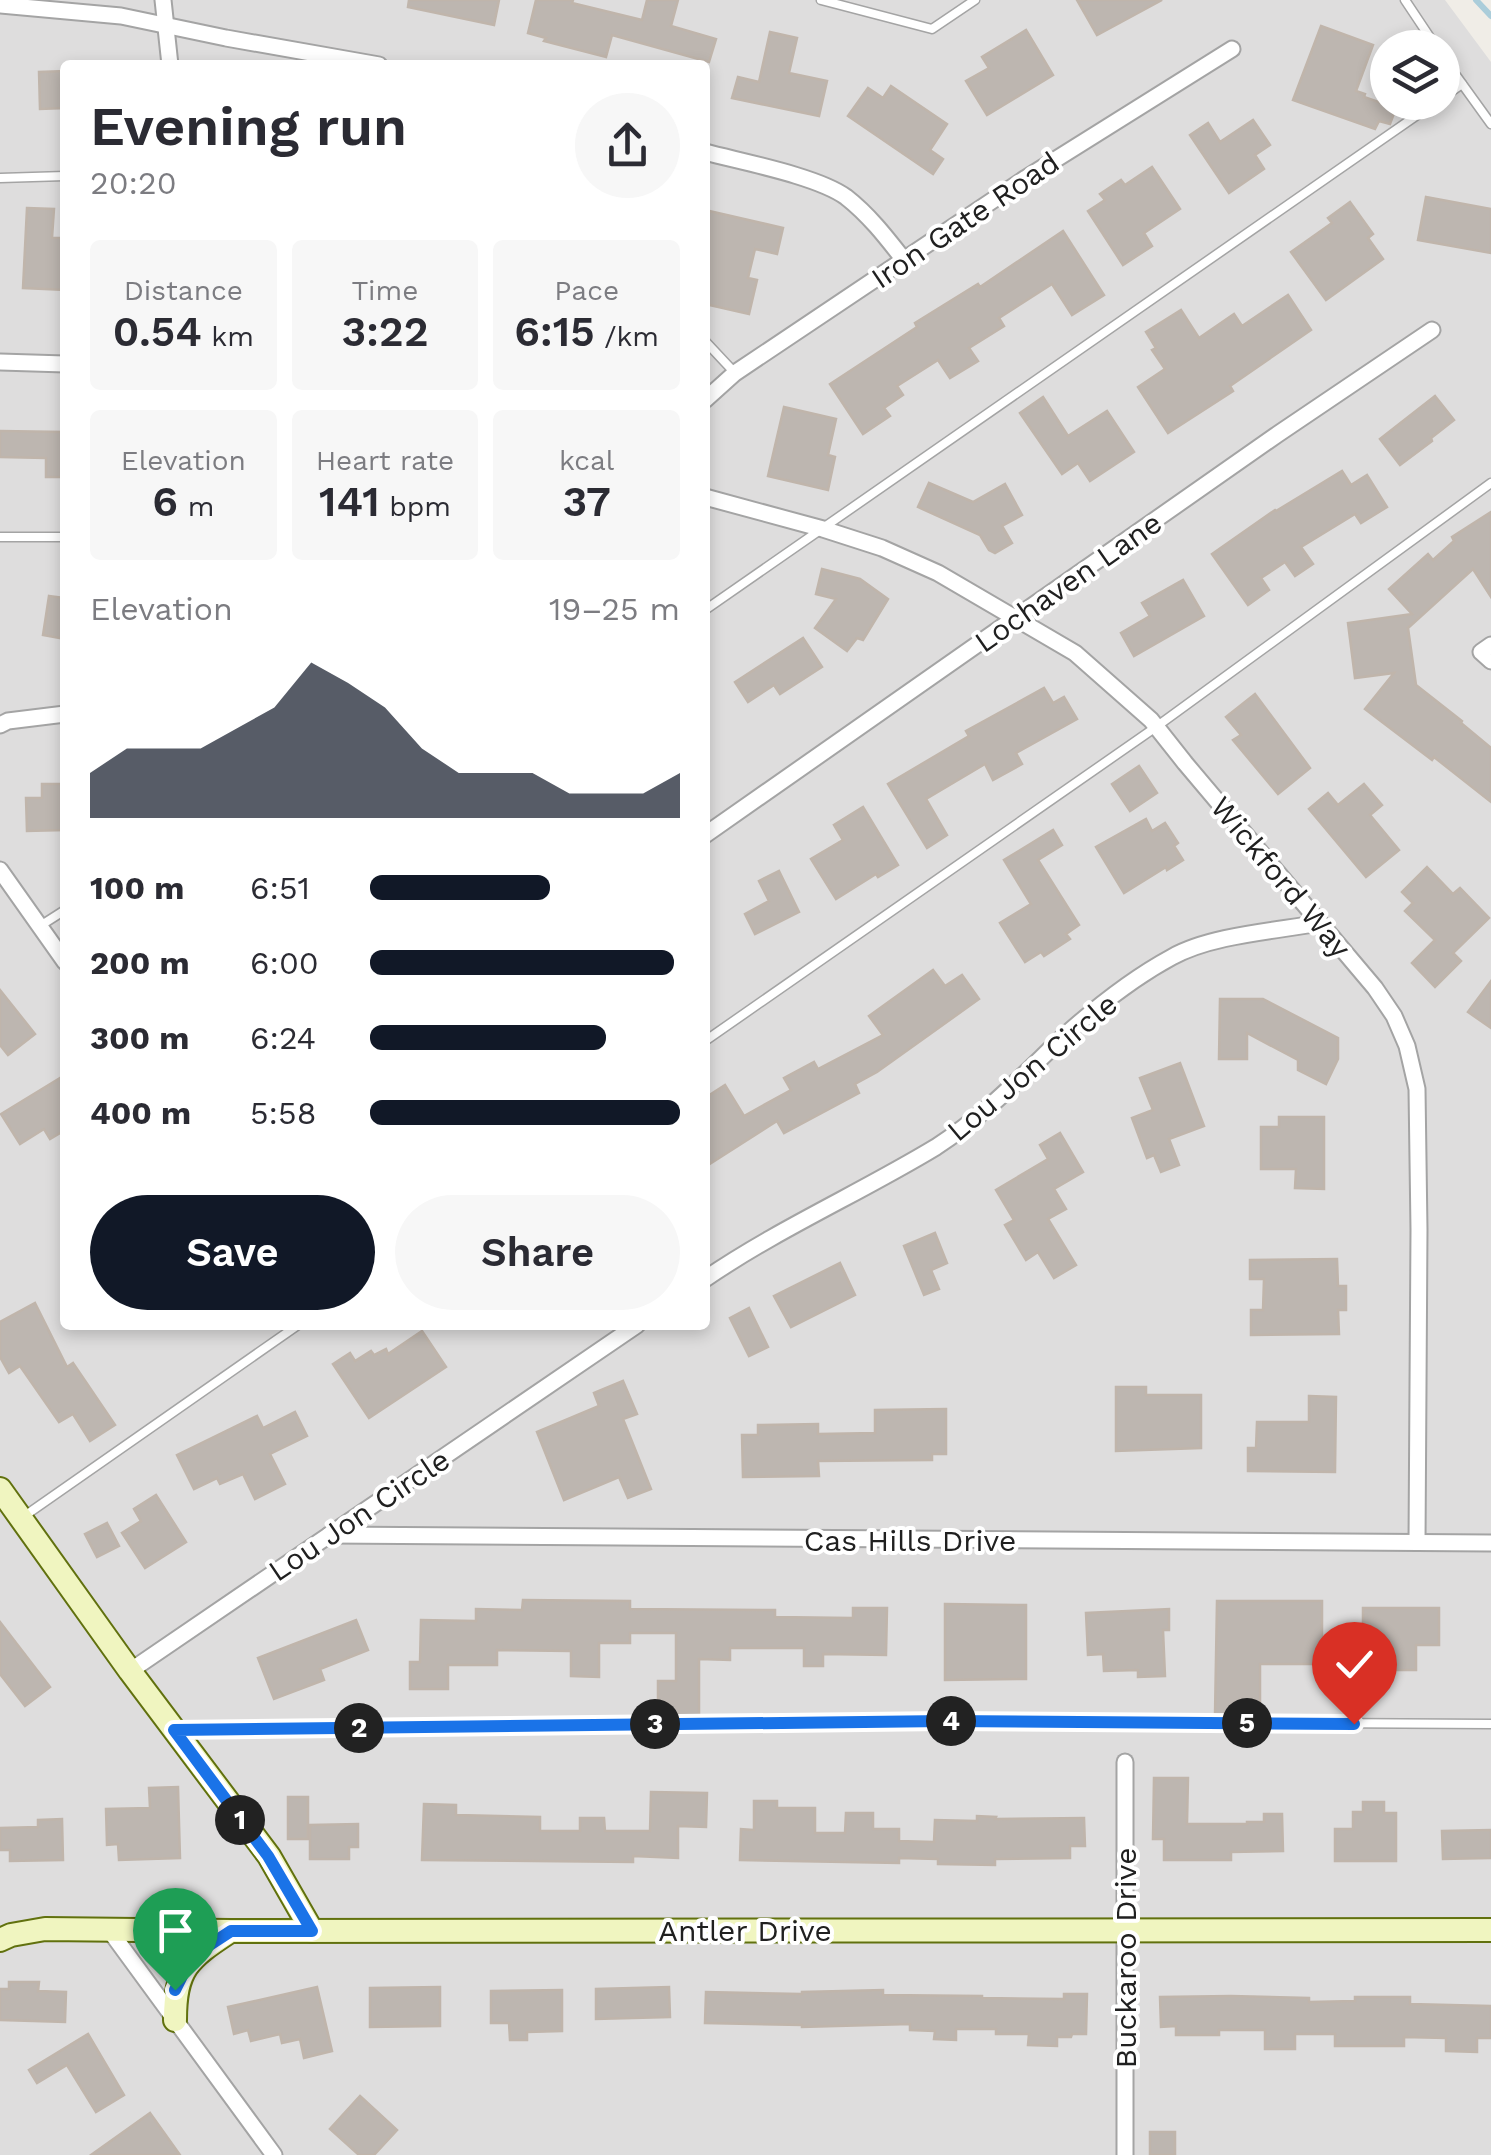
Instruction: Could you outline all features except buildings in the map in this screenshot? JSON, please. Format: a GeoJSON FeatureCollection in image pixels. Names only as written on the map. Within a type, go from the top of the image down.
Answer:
{"type":"FeatureCollection","features":[{"type":"Feature","properties":{"kind":"street"},"geometry":{"type":"LineString","coordinates":[[163,0],[170,60]]}},
{"type":"Feature","properties":{"kind":"street"},"geometry":{"type":"LineString","coordinates":[[0,5],[121,16],[351,60]]}},
{"type":"Feature","properties":{"kind":"street","name":"Iron Gate Road"},"geometry":{"type":"LineString","coordinates":[[710,396],[735,374],[1026,178],[1232,49]]}},
{"type":"Feature","properties":{"kind":"street"},"geometry":{"type":"LineString","coordinates":[[710,153],[810,180],[842,194],[874,221],[904,260]]}},
{"type":"Feature","properties":{"kind":"street","name":"Lochaven Lane"},"geometry":{"type":"LineString","coordinates":[[710,832],[1432,330]]}},
{"type":"Feature","properties":{"kind":"street"},"geometry":{"type":"LineString","coordinates":[[0,362],[60,364]]}},
{"type":"Feature","properties":{"kind":"street","name":"Wickford Way"},"geometry":{"type":"LineString","coordinates":[[710,498],[882,548],[938,573],[1075,653],[1156,727],[1376,988],[1407,1046],[1417,1089],[1417,1542]]}},
{"type":"Feature","properties":{"kind":"street"},"geometry":{"type":"LineString","coordinates":[[1491,645],[1481,652],[1491,661]]}},
{"type":"Feature","properties":{"kind":"street"},"geometry":{"type":"LineString","coordinates":[[0,725],[60,715]]}},
{"type":"Feature","properties":{"kind":"street"},"geometry":{"type":"LineString","coordinates":[[0,870],[60,955]]}},
{"type":"Feature","properties":{"kind":"street","name":"Lou Jon Circle"},"geometry":{"type":"LineString","coordinates":[[710,1276],[938,1146],[997,1102],[1065,1036],[1174,956],[1213,942],[1320,923]]}},
{"type":"Feature","properties":{"kind":"street","name":"Lou Jon Circle"},"geometry":{"type":"LineString","coordinates":[[130,1671],[630,1330]]}},
{"type":"Feature","properties":{"kind":"street"},"geometry":{"type":"LineString","coordinates":[[0,1489],[268,1856],[312,1931]]}},
{"type":"Feature","properties":{"kind":"street","name":"Cas Hills Drive"},"geometry":{"type":"LineString","coordinates":[[328,1535],[1491,1542]]}},
{"type":"Feature","properties":{"kind":"street","name":"Buckaroo Drive"},"geometry":{"type":"LineString","coordinates":[[1125,2155],[1126,1762]]}},
{"type":"Feature","properties":{"kind":"street","name":"Antler Drive"},"geometry":{"type":"LineString","coordinates":[[0,1940],[45,1929],[1491,1930]]}},
{"type":"Feature","properties":{"kind":"street"},"geometry":{"type":"LineString","coordinates":[[110,1931],[274,2155]]}},
{"type":"Feature","properties":{"kind":"street"},"geometry":{"type":"LineString","coordinates":[[175,2020],[175,1990],[186,1968],[205,1948],[231,1931]]}},
{"type":"Feature","properties":{"kind":"lane"},"geometry":{"type":"LineString","coordinates":[[822,0],[932,29],[975,0]]}},
{"type":"Feature","properties":{"kind":"lane"},"geometry":{"type":"LineString","coordinates":[[1405,0],[1425,30]]}},
{"type":"Feature","properties":{"kind":"lane"},"geometry":{"type":"LineString","coordinates":[[1460,81],[1491,124]]}},
{"type":"Feature","properties":{"kind":"lane"},"geometry":{"type":"LineString","coordinates":[[710,607],[1410,120]]}},
{"type":"Feature","properties":{"kind":"lane"},"geometry":{"type":"LineString","coordinates":[[0,178],[60,176]]}},
{"type":"Feature","properties":{"kind":"lane"},"geometry":{"type":"LineString","coordinates":[[710,346],[735,374]]}},
{"type":"Feature","properties":{"kind":"lane"},"geometry":{"type":"LineString","coordinates":[[710,1039],[1156,727],[1491,483]]}},
{"type":"Feature","properties":{"kind":"lane"},"geometry":{"type":"LineString","coordinates":[[0,537],[60,537]]}},
{"type":"Feature","properties":{"kind":"lane"},"geometry":{"type":"LineString","coordinates":[[40,926],[60,913]]}},
{"type":"Feature","properties":{"kind":"lane"},"geometry":{"type":"LineString","coordinates":[[21,1518],[291,1330]]}},
{"type":"Feature","properties":{"kind":"lane"},"geometry":{"type":"LineString","coordinates":[[174,1730],[945,1721],[1491,1724]]}},
{"type":"Feature","properties":{"kind":"shaded area"},"geometry":{"type":"Polygon","coordinates":[[[0,0],[1445,0],[1491,62],[1491,2155],[0,2155],[0,0]]]}},
{"type":"Feature","properties":{"kind":"waterway"},"geometry":{"type":"LineString","coordinates":[[1476,0],[1491,16]]}},
{"type":"Feature","properties":{"kind":"route"},"geometry":{"type":"LineString","coordinates":[[175,1990],[186,1968],[205,1948],[231,1931],[312,1931],[268,1856],[174,1730],[945,1721],[1354,1724]]}}]}
